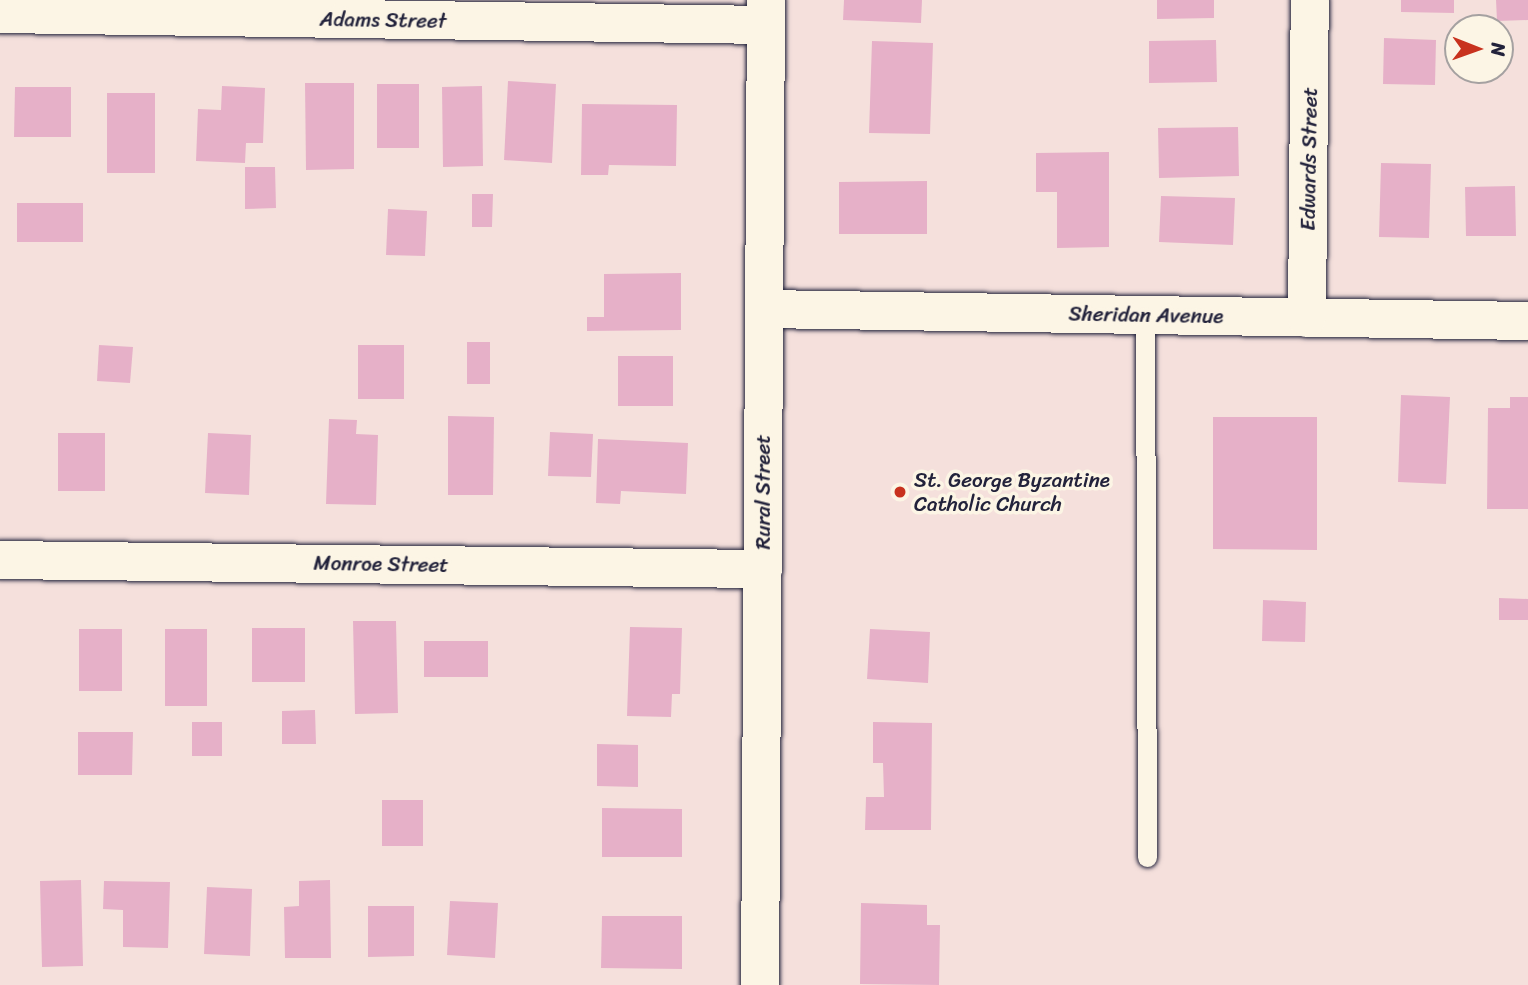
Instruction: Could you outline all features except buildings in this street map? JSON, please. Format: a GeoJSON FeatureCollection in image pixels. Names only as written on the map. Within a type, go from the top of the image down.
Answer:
{"type":"FeatureCollection","features":[{"type":"Feature","properties":{"kind":"street","name":"Edwards Street"},"geometry":{"type":"LineString","coordinates":[[1307,317],[1310,0]]}},
{"type":"Feature","properties":{"kind":"street","name":"Adams Street"},"geometry":{"type":"LineString","coordinates":[[0,14],[766,13]]}},
{"type":"Feature","properties":{"kind":"street","name":"Rural Street"},"geometry":{"type":"LineString","coordinates":[[760,985],[766,13]]}},
{"type":"Feature","properties":{"kind":"street","name":"Sheridan Avenue"},"geometry":{"type":"LineString","coordinates":[[764,309],[1528,321]]}},
{"type":"Feature","properties":{"kind":"street","name":"Monroe Street"},"geometry":{"type":"LineString","coordinates":[[0,560],[763,569]]}},
{"type":"Feature","properties":{"kind":"lane"},"geometry":{"type":"LineString","coordinates":[[1145,315],[1147,857]]}},
{"type":"Feature","properties":{"kind":"place","name":"St. George Byzantine Catholic Church"},"geometry":{"type":"Point","coordinates":[900,492]}}]}
